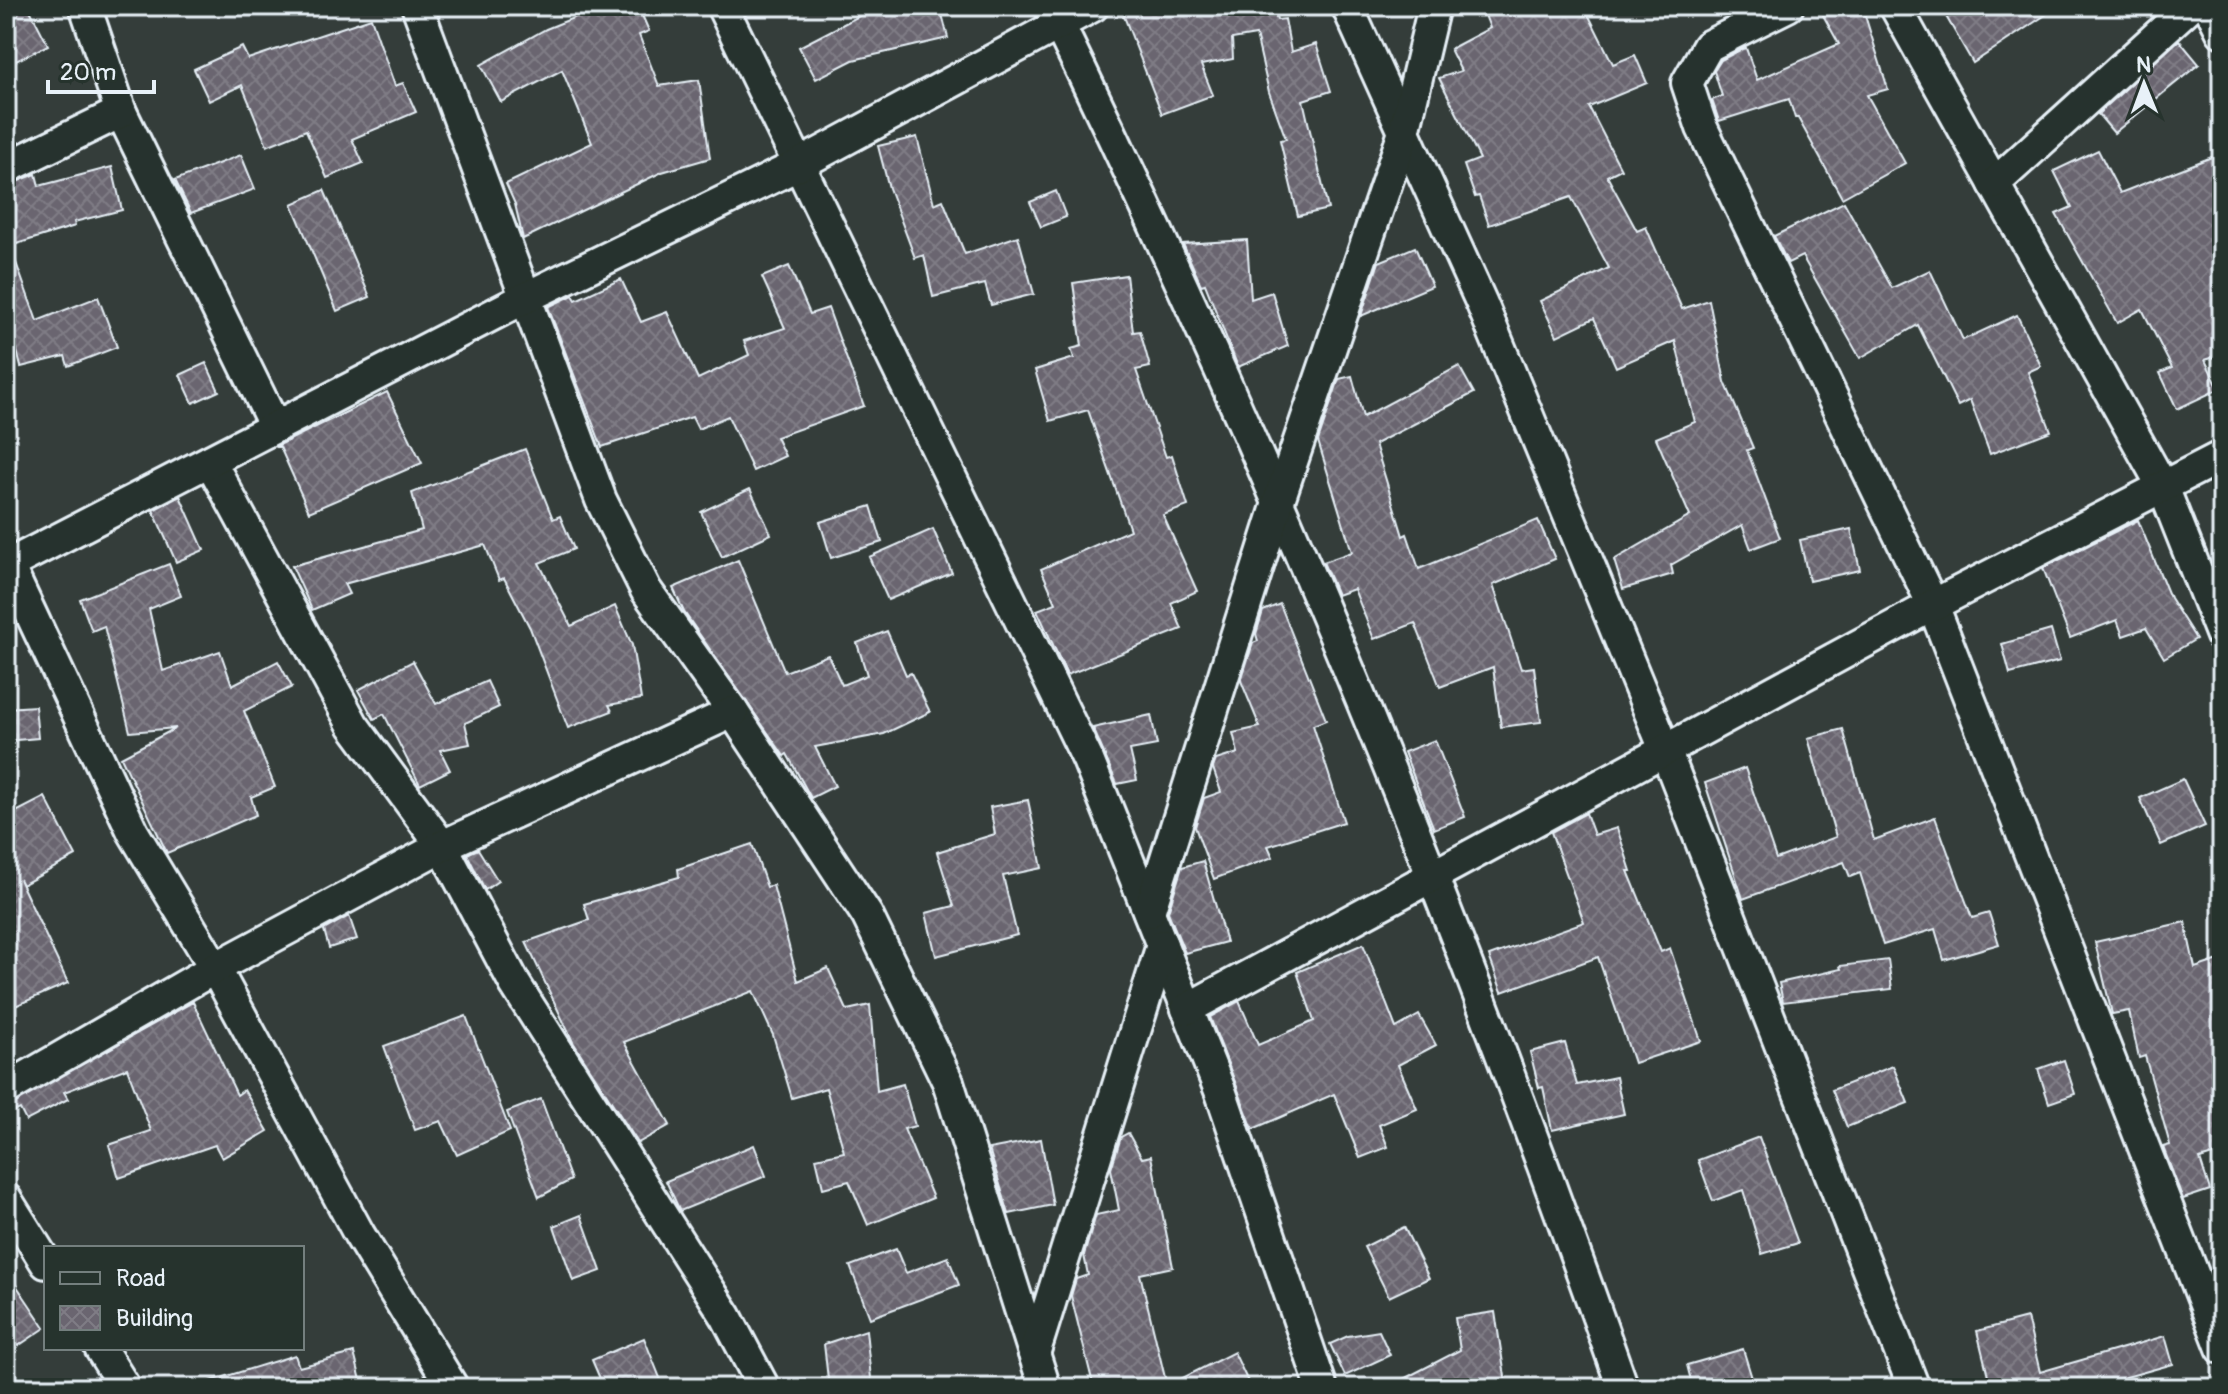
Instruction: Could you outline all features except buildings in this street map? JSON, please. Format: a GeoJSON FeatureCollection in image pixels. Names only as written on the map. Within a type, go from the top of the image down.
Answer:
{"type":"FeatureCollection","features":[{"type":"Feature","properties":{"kind":"street"},"geometry":{"type":"LineString","coordinates":[[85,6],[121,112],[275,427]]}},
{"type":"Feature","properties":{"kind":"street"},"geometry":{"type":"LineString","coordinates":[[417,6],[601,500],[646,590],[733,712],[867,915],[948,1082],[1045,1388]]}},
{"type":"Feature","properties":{"kind":"street"},"geometry":{"type":"LineString","coordinates":[[722,6],[1088,760],[1221,1093],[1322,1388]]}},
{"type":"Feature","properties":{"kind":"street"},"geometry":{"type":"LineString","coordinates":[[453,1388],[359,1234],[215,968],[133,832],[7,565],[527,297],[798,165],[1054,15],[1093,6]]}},
{"type":"Feature","properties":{"kind":"street"},"geometry":{"type":"LineString","coordinates":[[1347,6],[1482,304],[1666,752],[1914,1388]]}},
{"type":"Feature","properties":{"kind":"street"},"geometry":{"type":"LineString","coordinates":[[1149,912],[1279,500],[1404,132],[1434,6]]}},
{"type":"Feature","properties":{"kind":"street"},"geometry":{"type":"LineString","coordinates":[[1788,6],[1708,46],[1687,83],[1702,128],[1933,605],[2222,1348]]}},
{"type":"Feature","properties":{"kind":"street"},"geometry":{"type":"LineString","coordinates":[[1895,6],[2163,487],[2222,636]]}},
{"type":"Feature","properties":{"kind":"street"},"geometry":{"type":"LineString","coordinates":[[1994,184],[2190,6]]}},
{"type":"Feature","properties":{"kind":"street"},"geometry":{"type":"LineString","coordinates":[[2209,6],[2222,32]]}},
{"type":"Feature","properties":{"kind":"street"},"geometry":{"type":"LineString","coordinates":[[1054,15],[1279,500],[1431,875],[1623,1388]]}},
{"type":"Feature","properties":{"kind":"street"},"geometry":{"type":"LineString","coordinates":[[6,168],[121,112]]}},
{"type":"Feature","properties":{"kind":"street"},"geometry":{"type":"LineString","coordinates":[[1187,1009],[1933,605],[2222,456]]}},
{"type":"Feature","properties":{"kind":"street"},"geometry":{"type":"LineString","coordinates":[[210,461],[353,725],[442,846],[515,984],[726,1316],[764,1388]]}},
{"type":"Feature","properties":{"kind":"street"},"geometry":{"type":"LineString","coordinates":[[6,1089],[215,968],[442,846],[733,712]]}},
{"type":"Feature","properties":{"kind":"street"},"geometry":{"type":"LineString","coordinates":[[1034,1354],[1162,945]]}},
{"type":"Feature","properties":{"kind":"street"},"geometry":{"type":"LineString","coordinates":[[6,1199],[44,1260]]}},
{"type":"Feature","properties":{"kind":"street"},"geometry":{"type":"LineString","coordinates":[[101,1350],[125,1388]]}}]}
